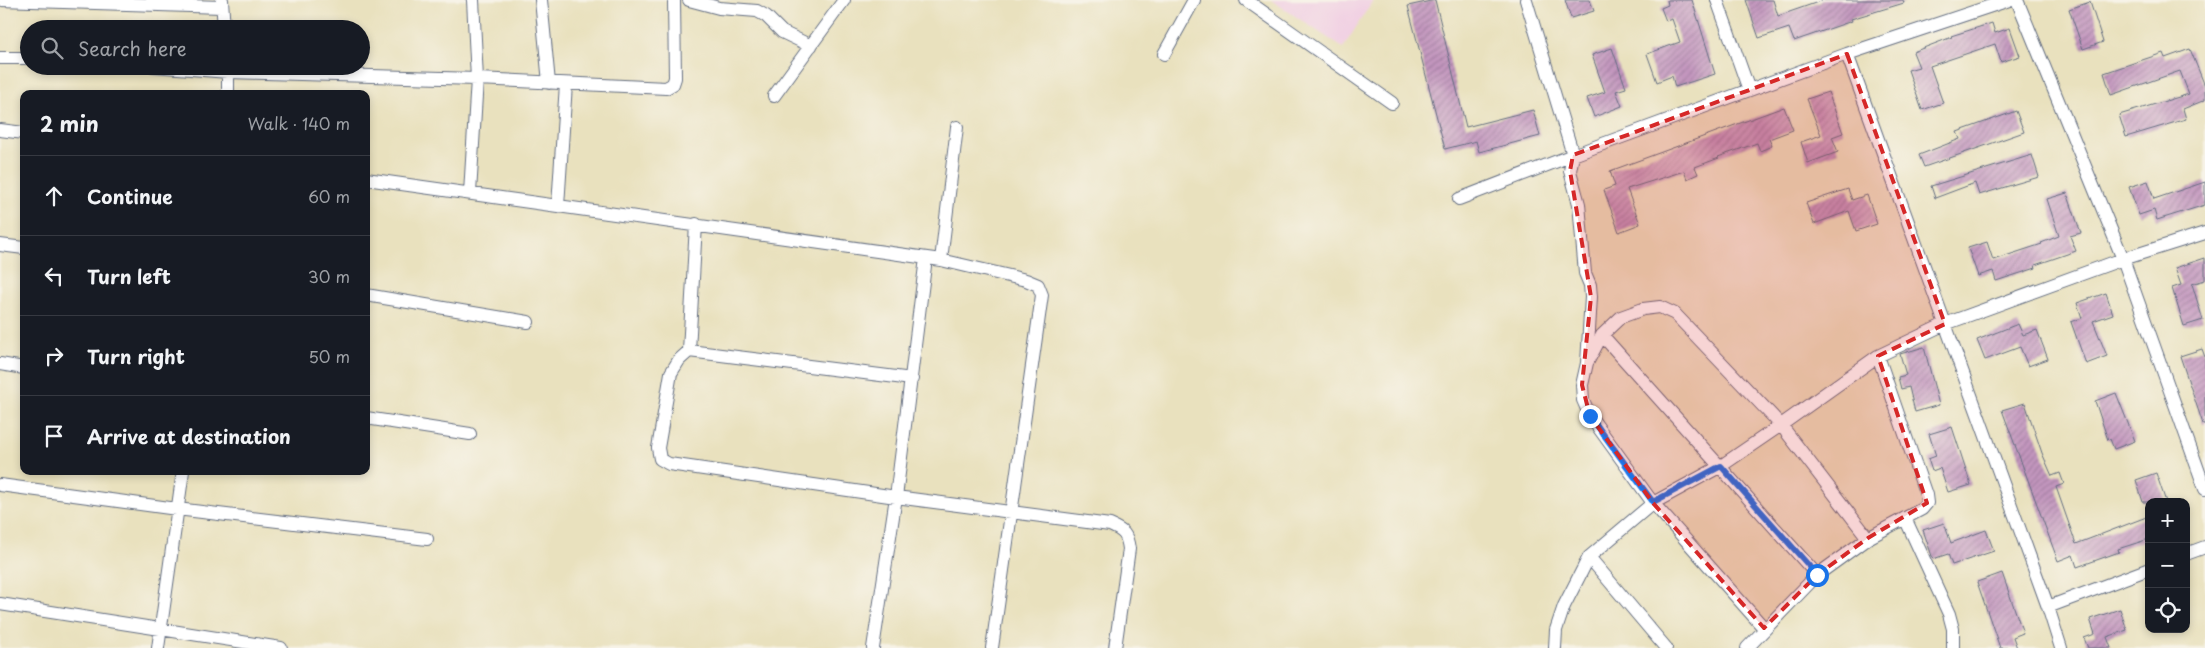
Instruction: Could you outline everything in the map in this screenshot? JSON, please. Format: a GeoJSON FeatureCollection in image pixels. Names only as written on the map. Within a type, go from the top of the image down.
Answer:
{"type":"FeatureCollection","features":[{"type":"Feature","properties":{"kind":"street"},"geometry":{"type":"LineString","coordinates":[[0,0],[222,4],[223,20]]}},
{"type":"Feature","properties":{"kind":"street"},"geometry":{"type":"LineString","coordinates":[[470,193],[477,79],[473,0]]}},
{"type":"Feature","properties":{"kind":"street"},"geometry":{"type":"LineString","coordinates":[[541,0],[550,83]]}},
{"type":"Feature","properties":{"kind":"street"},"geometry":{"type":"LineString","coordinates":[[370,75],[666,88],[673,84],[675,78],[674,0]]}},
{"type":"Feature","properties":{"kind":"street"},"geometry":{"type":"LineString","coordinates":[[689,0],[719,8],[758,11],[766,16],[782,32],[811,46]]}},
{"type":"Feature","properties":{"kind":"street"},"geometry":{"type":"LineString","coordinates":[[774,96],[844,0]]}},
{"type":"Feature","properties":{"kind":"street"},"geometry":{"type":"LineString","coordinates":[[1164,54],[1194,0]]}},
{"type":"Feature","properties":{"kind":"street"},"geometry":{"type":"LineString","coordinates":[[1246,0],[1392,103]]}},
{"type":"Feature","properties":{"kind":"street"},"geometry":{"type":"LineString","coordinates":[[1526,0],[1573,155],[1570,171],[1579,204],[1584,247],[1584,267],[1591,297],[1587,364],[1582,386],[1583,400],[1590,416],[1653,502],[1764,628]]}},
{"type":"Feature","properties":{"kind":"street"},"geometry":{"type":"LineString","coordinates":[[1718,0],[1750,90]]}},
{"type":"Feature","properties":{"kind":"street"},"geometry":{"type":"LineString","coordinates":[[1458,199],[1847,54],[2009,0]]}},
{"type":"Feature","properties":{"kind":"street"},"geometry":{"type":"LineString","coordinates":[[2017,0],[2123,259],[2205,489]]}},
{"type":"Feature","properties":{"kind":"street"},"geometry":{"type":"LineString","coordinates":[[1847,54],[2048,607],[2061,648]]}},
{"type":"Feature","properties":{"kind":"street"},"geometry":{"type":"LineString","coordinates":[[0,58],[20,58]]}},
{"type":"Feature","properties":{"kind":"street"},"geometry":{"type":"LineString","coordinates":[[228,75],[228,90]]}},
{"type":"Feature","properties":{"kind":"street"},"geometry":{"type":"LineString","coordinates":[[558,206],[566,84]]}},
{"type":"Feature","properties":{"kind":"street"},"geometry":{"type":"LineString","coordinates":[[941,260],[957,127]]}},
{"type":"Feature","properties":{"kind":"street"},"geometry":{"type":"LineString","coordinates":[[0,130],[20,132]]}},
{"type":"Feature","properties":{"kind":"street"},"geometry":{"type":"LineString","coordinates":[[370,180],[941,260],[1026,280],[1038,285],[1042,295],[992,648]]}},
{"type":"Feature","properties":{"kind":"street"},"geometry":{"type":"LineString","coordinates":[[689,351],[696,224]]}},
{"type":"Feature","properties":{"kind":"street"},"geometry":{"type":"LineString","coordinates":[[1555,648],[1556,630],[1564,606],[1590,557],[1653,502],[1721,466],[1781,426],[1878,356],[1945,324],[2123,259],[2205,233]]}},
{"type":"Feature","properties":{"kind":"street"},"geometry":{"type":"LineString","coordinates":[[0,245],[20,248]]}},
{"type":"Feature","properties":{"kind":"street"},"geometry":{"type":"LineString","coordinates":[[873,648],[896,497],[926,258]]}},
{"type":"Feature","properties":{"kind":"street"},"geometry":{"type":"LineString","coordinates":[[370,296],[528,322]]}},
{"type":"Feature","properties":{"kind":"street"},"geometry":{"type":"LineString","coordinates":[[1587,364],[1602,335],[1621,317],[1643,308],[1660,307],[1675,314],[1781,426],[1868,538]]}},
{"type":"Feature","properties":{"kind":"street"},"geometry":{"type":"LineString","coordinates":[[1602,335],[1817,575]]}},
{"type":"Feature","properties":{"kind":"street"},"geometry":{"type":"LineString","coordinates":[[912,379],[689,351],[678,360],[671,373],[658,448],[660,459],[669,464],[896,497],[1110,525],[1123,531],[1128,537],[1129,549],[1115,648]]}},
{"type":"Feature","properties":{"kind":"street"},"geometry":{"type":"LineString","coordinates":[[1747,648],[1764,628],[1817,575],[1868,538],[1922,509],[1927,503],[1926,495],[1878,356]]}},
{"type":"Feature","properties":{"kind":"street"},"geometry":{"type":"LineString","coordinates":[[0,364],[20,367]]}},
{"type":"Feature","properties":{"kind":"street"},"geometry":{"type":"LineString","coordinates":[[370,419],[470,434]]}},
{"type":"Feature","properties":{"kind":"street"},"geometry":{"type":"LineString","coordinates":[[158,648],[182,475]]}},
{"type":"Feature","properties":{"kind":"street"},"geometry":{"type":"LineString","coordinates":[[0,484],[178,509],[427,539]]}},
{"type":"Feature","properties":{"kind":"street"},"geometry":{"type":"LineString","coordinates":[[1905,518],[1949,614],[1953,629],[1953,648]]}},
{"type":"Feature","properties":{"kind":"street"},"geometry":{"type":"LineString","coordinates":[[2190,553],[2205,547]]}},
{"type":"Feature","properties":{"kind":"street"},"geometry":{"type":"LineString","coordinates":[[1590,557],[1666,648]]}},
{"type":"Feature","properties":{"kind":"street"},"geometry":{"type":"LineString","coordinates":[[2048,607],[2145,570]]}},
{"type":"Feature","properties":{"kind":"street"},"geometry":{"type":"LineString","coordinates":[[0,604],[281,648]]}},
{"type":"Feature","properties":{"kind":"highlighted area"},"geometry":{"type":"Polygon","coordinates":[[[1847,54],[1945,324],[1878,356],[1927,503],[1868,538],[1817,575],[1764,628],[1653,503],[1590,416],[1582,385],[1591,297],[1570,171],[1573,155],[1847,54]]]}},
{"type":"Feature","properties":{"kind":"shaded area"},"geometry":{"type":"Polygon","coordinates":[[[1271,0],[1373,0],[1343,48],[1271,0]]]}},
{"type":"Feature","properties":{"kind":"building"},"geometry":{"type":"Polygon","coordinates":[[[1435,0],[1466,127],[1533,110],[1540,136],[1479,152],[1476,141],[1445,149],[1408,6],[1435,0]]]}},
{"type":"Feature","properties":{"kind":"building"},"geometry":{"type":"Polygon","coordinates":[[[1565,0],[1590,0],[1594,11],[1571,18],[1565,0]]]}},
{"type":"Feature","properties":{"kind":"building"},"geometry":{"type":"Polygon","coordinates":[[[1667,0],[1692,0],[1715,74],[1675,87],[1672,76],[1657,82],[1647,54],[1680,42],[1672,19],[1666,21],[1661,8],[1668,5],[1667,0]]]}},
{"type":"Feature","properties":{"kind":"building"},"geometry":{"type":"Polygon","coordinates":[[[1746,0],[1773,0],[1778,16],[1824,0],[1903,0],[1904,3],[1851,19],[1852,21],[1794,41],[1789,28],[1759,38],[1746,0]]]}},
{"type":"Feature","properties":{"kind":"building"},"geometry":{"type":"Polygon","coordinates":[[[2090,2],[2103,42],[2083,49],[2069,9],[2090,2]]]}},
{"type":"Feature","properties":{"kind":"building"},"geometry":{"type":"Polygon","coordinates":[[[1992,23],[1995,33],[2010,28],[2020,56],[2001,62],[1995,44],[1930,66],[1943,103],[1922,110],[1908,70],[1919,67],[1913,52],[1951,36],[1992,23]]]}},
{"type":"Feature","properties":{"kind":"building"},"geometry":{"type":"Polygon","coordinates":[[[1612,48],[1626,88],[1616,91],[1622,106],[1594,117],[1587,98],[1605,92],[1592,55],[1612,48]]]}},
{"type":"Feature","properties":{"kind":"building"},"geometry":{"type":"Polygon","coordinates":[[[2190,49],[2205,86],[2205,100],[2183,109],[2186,119],[2126,137],[2119,115],[2189,94],[2180,71],[2111,95],[2104,73],[2163,53],[2165,58],[2190,49]]]}},
{"type":"Feature","properties":{"kind":"building"},"geometry":{"type":"Polygon","coordinates":[[[1828,92],[1843,133],[1832,137],[1838,152],[1808,163],[1801,142],[1821,135],[1807,99],[1828,92]]]}},
{"type":"Feature","properties":{"kind":"building"},"geometry":{"type":"Polygon","coordinates":[[[1784,107],[1793,130],[1769,139],[1772,146],[1760,151],[1757,143],[1718,157],[1695,167],[1698,174],[1687,179],[1684,171],[1627,189],[1640,224],[1619,232],[1604,190],[1615,186],[1610,171],[1784,107]]]}},
{"type":"Feature","properties":{"kind":"building"},"geometry":{"type":"Polygon","coordinates":[[[2016,111],[2024,132],[1924,167],[1919,155],[1960,139],[1957,132],[2016,111]]]}},
{"type":"Feature","properties":{"kind":"building"},"geometry":{"type":"Polygon","coordinates":[[[2032,155],[2039,177],[1979,195],[1975,183],[1935,198],[1931,186],[2032,155]]]}},
{"type":"Feature","properties":{"kind":"building"},"geometry":{"type":"Polygon","coordinates":[[[2148,181],[2154,199],[2205,182],[2205,205],[2157,220],[2154,210],[2139,215],[2129,187],[2148,181]]]}},
{"type":"Feature","properties":{"kind":"building"},"geometry":{"type":"Polygon","coordinates":[[[1848,189],[1852,200],[1867,195],[1877,224],[1856,231],[1849,211],[1814,224],[1806,203],[1848,189]]]}},
{"type":"Feature","properties":{"kind":"building"},"geometry":{"type":"Polygon","coordinates":[[[2067,193],[2081,233],[2070,236],[2076,251],[2035,265],[2036,268],[1996,281],[1993,271],[1978,276],[1968,248],[1987,242],[1993,260],[2042,244],[2059,236],[2047,199],[2067,193]]]}},
{"type":"Feature","properties":{"kind":"building"},"geometry":{"type":"Polygon","coordinates":[[[2205,258],[2205,280],[2192,284],[2203,320],[2184,326],[2172,288],[2181,285],[2175,268],[2205,258]]]}},
{"type":"Feature","properties":{"kind":"building"},"geometry":{"type":"Polygon","coordinates":[[[2106,293],[2113,314],[2093,321],[2107,356],[2086,364],[2071,322],[2082,318],[2077,303],[2106,293]]]}},
{"type":"Feature","properties":{"kind":"building"},"geometry":{"type":"Polygon","coordinates":[[[2018,324],[2023,335],[2037,330],[2048,359],[2028,366],[2020,347],[1985,360],[1977,340],[2018,324]]]}},
{"type":"Feature","properties":{"kind":"building"},"geometry":{"type":"Polygon","coordinates":[[[1924,347],[1939,405],[1915,412],[1909,387],[1901,389],[1898,377],[1906,375],[1900,354],[1924,347]]]}},
{"type":"Feature","properties":{"kind":"building"},"geometry":{"type":"Polygon","coordinates":[[[2202,349],[2205,357],[2205,424],[2203,424],[2180,356],[2202,349]]]}},
{"type":"Feature","properties":{"kind":"building"},"geometry":{"type":"Polygon","coordinates":[[[2116,393],[2135,441],[2114,449],[2110,439],[2108,440],[2095,401],[2116,393]]]}},
{"type":"Feature","properties":{"kind":"building"},"geometry":{"type":"Polygon","coordinates":[[[2025,403],[2052,476],[2060,473],[2064,484],[2056,487],[2076,544],[2145,518],[2145,540],[2118,549],[2119,552],[2077,567],[2073,555],[2058,561],[2002,410],[2025,403]]]}},
{"type":"Feature","properties":{"kind":"building"},"geometry":{"type":"Polygon","coordinates":[[[1952,427],[1971,485],[1948,492],[1940,468],[1932,471],[1928,459],[1936,456],[1929,434],[1952,427]]]}},
{"type":"Feature","properties":{"kind":"building"},"geometry":{"type":"Polygon","coordinates":[[[2156,473],[2165,498],[2145,498],[2145,502],[2143,502],[2136,480],[2156,473]]]}},
{"type":"Feature","properties":{"kind":"building"},"geometry":{"type":"Polygon","coordinates":[[[1944,523],[1951,543],[1986,530],[1994,551],[1952,565],[1948,554],[1933,559],[1923,530],[1944,523]]]}},
{"type":"Feature","properties":{"kind":"building"},"geometry":{"type":"Polygon","coordinates":[[[2002,573],[2023,633],[2013,637],[2017,648],[2000,648],[1977,582],[2002,573]]]}},
{"type":"Feature","properties":{"kind":"building"},"geometry":{"type":"Polygon","coordinates":[[[2120,609],[2127,630],[2107,637],[2111,648],[2088,648],[2084,638],[2095,634],[2090,619],[2120,609]]]}},
{"type":"Feature","properties":{"kind":"route"},"geometry":{"type":"LineString","coordinates":[[1590,416],[1653,502],[1721,466],[1817,575]]}}]}
